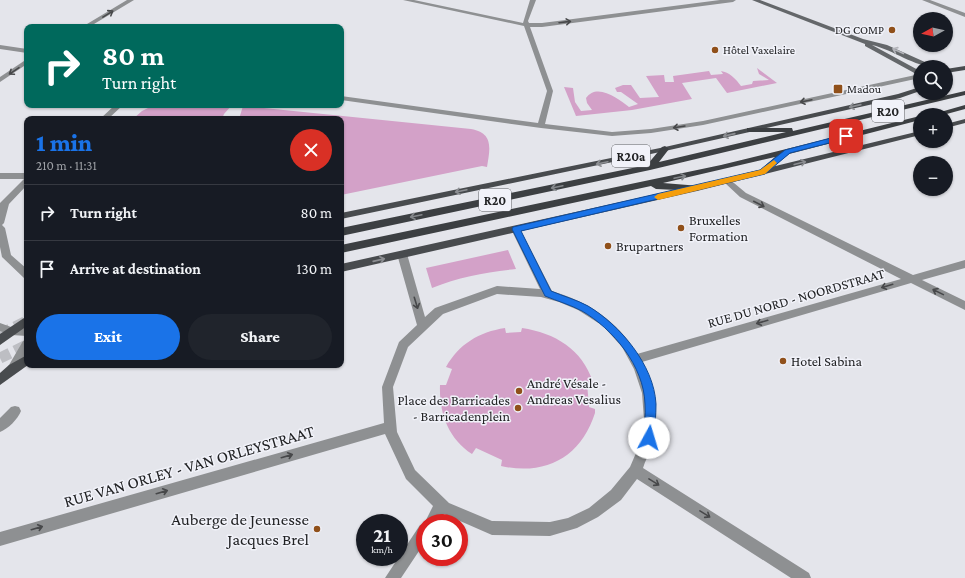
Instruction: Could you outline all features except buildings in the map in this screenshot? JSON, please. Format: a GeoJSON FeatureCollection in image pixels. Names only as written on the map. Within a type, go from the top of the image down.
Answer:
{"type":"FeatureCollection","features":[{"type":"Feature","properties":{"kind":"highway","name":"R20"},"geometry":{"type":"LineString","coordinates":[[344,231],[650,167],[965,93]]}},
{"type":"Feature","properties":{"kind":"highway"},"geometry":{"type":"LineString","coordinates":[[953,110],[965,107]]}},
{"type":"Feature","properties":{"kind":"highway","name":"R20"},"geometry":{"type":"LineString","coordinates":[[344,248],[642,185],[913,120]]}},
{"type":"Feature","properties":{"kind":"highway"},"geometry":{"type":"LineString","coordinates":[[750,130],[811,129]]}},
{"type":"Feature","properties":{"kind":"highway"},"geometry":{"type":"LineString","coordinates":[[650,167],[665,149]]}},
{"type":"Feature","properties":{"kind":"highway"},"geometry":{"type":"LineString","coordinates":[[763,172],[787,151]]}},
{"type":"Feature","properties":{"kind":"highway"},"geometry":{"type":"LineString","coordinates":[[642,185],[696,188]]}},
{"type":"Feature","properties":{"kind":"main road"},"geometry":{"type":"LineString","coordinates":[[755,0],[861,40],[885,46],[917,60]]}},
{"type":"Feature","properties":{"kind":"main road"},"geometry":{"type":"LineString","coordinates":[[861,40],[913,71]]}},
{"type":"Feature","properties":{"kind":"main road"},"geometry":{"type":"LineString","coordinates":[[953,70],[965,68]]}},
{"type":"Feature","properties":{"kind":"main road","name":"R20a"},"geometry":{"type":"LineString","coordinates":[[344,215],[665,149],[900,96],[913,91]]}},
{"type":"Feature","properties":{"kind":"main road"},"geometry":{"type":"LineString","coordinates":[[953,124],[965,121]]}},
{"type":"Feature","properties":{"kind":"main road"},"geometry":{"type":"LineString","coordinates":[[344,267],[728,181],[913,135]]}},
{"type":"Feature","properties":{"kind":"main road"},"geometry":{"type":"LineString","coordinates":[[0,340],[24,322]]}},
{"type":"Feature","properties":{"kind":"main road"},"geometry":{"type":"LineString","coordinates":[[0,380],[13,368],[24,362]]}},
{"type":"Feature","properties":{"kind":"street"},"geometry":{"type":"LineString","coordinates":[[90,24],[131,0]]}},
{"type":"Feature","properties":{"kind":"street"},"geometry":{"type":"LineString","coordinates":[[406,0],[526,25],[542,25],[733,0]]}},
{"type":"Feature","properties":{"kind":"street"},"geometry":{"type":"LineString","coordinates":[[444,0],[448,4],[444,8]]}},
{"type":"Feature","properties":{"kind":"street"},"geometry":{"type":"LineString","coordinates":[[533,0],[526,17],[526,25],[550,91],[541,126]]}},
{"type":"Feature","properties":{"kind":"street"},"geometry":{"type":"LineString","coordinates":[[925,0],[965,15]]}},
{"type":"Feature","properties":{"kind":"street"},"geometry":{"type":"LineString","coordinates":[[938,5],[946,0]]}},
{"type":"Feature","properties":{"kind":"street"},"geometry":{"type":"LineString","coordinates":[[0,47],[24,51]]}},
{"type":"Feature","properties":{"kind":"street"},"geometry":{"type":"LineString","coordinates":[[0,80],[24,63]]}},
{"type":"Feature","properties":{"kind":"street"},"geometry":{"type":"LineString","coordinates":[[344,98],[541,126],[612,134],[651,131],[703,123],[913,77]]}},
{"type":"Feature","properties":{"kind":"street"},"geometry":{"type":"LineString","coordinates":[[107,116],[116,108]]}},
{"type":"Feature","properties":{"kind":"street"},"geometry":{"type":"LineString","coordinates":[[0,176],[24,176]]}},
{"type":"Feature","properties":{"kind":"street"},"geometry":{"type":"LineString","coordinates":[[728,181],[743,195],[965,306]]}},
{"type":"Feature","properties":{"kind":"street"},"geometry":{"type":"LineString","coordinates":[[0,223],[3,205],[24,183]]}},
{"type":"Feature","properties":{"kind":"street"},"geometry":{"type":"LineString","coordinates":[[516,229],[548,294]]}},
{"type":"Feature","properties":{"kind":"street"},"geometry":{"type":"LineString","coordinates":[[0,235],[7,257],[24,272]]}},
{"type":"Feature","properties":{"kind":"street"},"geometry":{"type":"LineString","coordinates":[[402,254],[422,324]]}},
{"type":"Feature","properties":{"kind":"street","name":"RUE DU NORD - NOORDSTRAAT"},"geometry":{"type":"LineString","coordinates":[[636,359],[965,264]]}},
{"type":"Feature","properties":{"kind":"street"},"geometry":{"type":"LineString","coordinates":[[514,290],[548,294],[584,308],[600,318],[619,336],[636,359],[647,387],[650,403],[651,420],[644,454],[636,471],[620,492],[592,514],[572,523],[550,529],[528,531],[505,530],[482,525],[461,517],[442,506],[425,492],[412,478],[401,462],[393,445],[388,427],[386,409],[391,374],[397,358],[422,324],[449,305],[481,293],[514,290]]}},
{"type":"Feature","properties":{"kind":"street"},"geometry":{"type":"LineString","coordinates":[[0,327],[11,331],[24,332]]}},
{"type":"Feature","properties":{"kind":"street"},"geometry":{"type":"LineString","coordinates":[[13,368],[24,349]]}},
{"type":"Feature","properties":{"kind":"street"},"geometry":{"type":"LineString","coordinates":[[0,426],[15,411]]}},
{"type":"Feature","properties":{"kind":"street","name":"RUE VAN ORLEY - VAN ORLEYSTRAAT"},"geometry":{"type":"LineString","coordinates":[[0,539],[388,427]]}},
{"type":"Feature","properties":{"kind":"street"},"geometry":{"type":"LineString","coordinates":[[636,471],[804,578]]}},
{"type":"Feature","properties":{"kind":"street"},"geometry":{"type":"LineString","coordinates":[[436,514],[442,506]]}},
{"type":"Feature","properties":{"kind":"street"},"geometry":{"type":"LineString","coordinates":[[392,578],[416,543]]}},
{"type":"Feature","properties":{"kind":"shaded area"},"geometry":{"type":"Polygon","coordinates":[[[757,68],[777,83],[727,93],[716,78],[682,83],[692,99],[632,110],[576,116],[564,87],[573,88],[575,102],[581,111],[592,110],[587,103],[586,98],[591,93],[596,92],[602,92],[614,96],[629,107],[638,104],[621,92],[617,92],[615,88],[623,85],[631,85],[640,98],[659,97],[646,76],[664,75],[665,82],[674,82],[673,76],[709,71],[711,75],[723,74],[721,71],[732,76],[741,86],[752,84],[753,81],[769,80],[759,74],[757,68]]]}},
{"type":"Feature","properties":{"kind":"shaded area"},"geometry":{"type":"Polygon","coordinates":[[[148,108],[229,108],[223,116],[136,116],[148,108]]]}},
{"type":"Feature","properties":{"kind":"shaded area"},"geometry":{"type":"Polygon","coordinates":[[[242,108],[263,108],[342,116],[240,116],[242,108]]]}},
{"type":"Feature","properties":{"kind":"shaded area"},"geometry":{"type":"Polygon","coordinates":[[[344,116],[471,129],[478,131],[484,134],[489,143],[487,167],[482,166],[344,194],[344,116]]]}},
{"type":"Feature","properties":{"kind":"shaded area"},"geometry":{"type":"Polygon","coordinates":[[[508,250],[516,269],[473,276],[432,288],[426,268],[508,250]]]}},
{"type":"Feature","properties":{"kind":"shaded area"},"geometry":{"type":"Polygon","coordinates":[[[505,328],[506,333],[521,332],[522,328],[534,330],[566,344],[582,360],[593,382],[587,383],[589,407],[595,409],[595,413],[589,428],[581,441],[571,452],[560,460],[547,465],[533,468],[501,466],[502,460],[476,448],[472,454],[464,448],[451,433],[443,415],[440,385],[446,385],[452,369],[446,367],[451,359],[471,340],[478,336],[505,328]]]}},
{"type":"Feature","properties":{"kind":"tunnel"},"geometry":{"type":"LineString","coordinates":[[0,334],[24,322]]}},
{"type":"Feature","properties":{"kind":"tunnel"},"geometry":{"type":"LineString","coordinates":[[0,358],[24,346]]}},
{"type":"Feature","properties":{"kind":"slow traffic"},"geometry":{"type":"LineString","coordinates":[[658,197],[763,172],[774,163]]}},
{"type":"Feature","properties":{"kind":"place","name":"DG COMP"},"geometry":{"type":"Point","coordinates":[892,30]}},
{"type":"Feature","properties":{"kind":"place","name":"Hôtel Vaxelaire"},"geometry":{"type":"Point","coordinates":[715,50]}},
{"type":"Feature","properties":{"kind":"place","name":"Madou"},"geometry":{"type":"Point","coordinates":[838,89]}},
{"type":"Feature","properties":{"kind":"place","name":"Bruxelles Formation"},"geometry":{"type":"Point","coordinates":[681,228]}},
{"type":"Feature","properties":{"kind":"place","name":"Brupartners"},"geometry":{"type":"Point","coordinates":[608,246]}},
{"type":"Feature","properties":{"kind":"place","name":"Hotel Sabina"},"geometry":{"type":"Point","coordinates":[783,361]}},
{"type":"Feature","properties":{"kind":"place","name":"André Vésale - Andreas Vesalius"},"geometry":{"type":"Point","coordinates":[519,391]}},
{"type":"Feature","properties":{"kind":"place","name":"Place des Barricades - Barricadenplein"},"geometry":{"type":"Point","coordinates":[518,408]}},
{"type":"Feature","properties":{"kind":"place","name":"Auberge de Jeunesse Jacques Brel"},"geometry":{"type":"Point","coordinates":[317,529]}},
{"type":"Feature","properties":{"kind":"route"},"geometry":{"type":"LineString","coordinates":[[649,438],[651,420],[650,403],[642,371],[636,359],[614,331],[600,318],[584,308],[548,294],[516,229],[763,172],[787,151],[846,136]]}}]}
